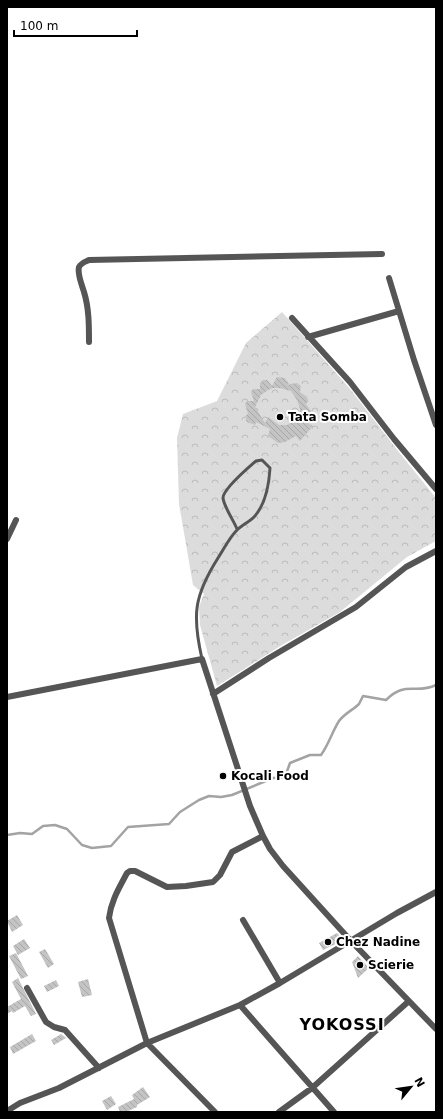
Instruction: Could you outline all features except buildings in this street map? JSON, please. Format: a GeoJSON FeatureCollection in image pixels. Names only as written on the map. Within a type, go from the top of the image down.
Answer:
{"type":"FeatureCollection","features":[{"type":"Feature","properties":{"kind":"street"},"geometry":{"type":"LineString","coordinates":[[89,342],[89,324],[86,299],[79,268],[82,263],[89,260],[382,254]]}},
{"type":"Feature","properties":{"kind":"street"},"geometry":{"type":"LineString","coordinates":[[389,278],[398,311],[436,425]]}},
{"type":"Feature","properties":{"kind":"street"},"geometry":{"type":"LineString","coordinates":[[308,337],[398,311]]}},
{"type":"Feature","properties":{"kind":"street"},"geometry":{"type":"LineString","coordinates":[[292,318],[350,382],[436,489]]}},
{"type":"Feature","properties":{"kind":"street"},"geometry":{"type":"LineString","coordinates":[[7,539],[16,520]]}},
{"type":"Feature","properties":{"kind":"street"},"geometry":{"type":"LineString","coordinates":[[213,694],[269,658],[356,607],[406,568],[436,550]]}},
{"type":"Feature","properties":{"kind":"street"},"geometry":{"type":"LineString","coordinates":[[7,697],[202,659],[250,806],[270,849],[283,866],[352,941],[436,1029]]}},
{"type":"Feature","properties":{"kind":"street"},"geometry":{"type":"LineString","coordinates":[[215,1112],[147,1043],[109,918],[114,897],[127,873],[130,871],[135,871],[167,887],[213,882],[220,875],[232,852],[263,836]]}},
{"type":"Feature","properties":{"kind":"street"},"geometry":{"type":"LineString","coordinates":[[7,1111],[20,1103],[59,1088],[147,1043],[240,1004],[280,983],[397,913],[436,892]]}},
{"type":"Feature","properties":{"kind":"street"},"geometry":{"type":"LineString","coordinates":[[244,920],[280,983]]}},
{"type":"Feature","properties":{"kind":"street"},"geometry":{"type":"LineString","coordinates":[[27,988],[46,1022],[54,1027],[65,1030],[100,1068]]}},
{"type":"Feature","properties":{"kind":"street"},"geometry":{"type":"LineString","coordinates":[[279,1112],[312,1088],[409,1001]]}},
{"type":"Feature","properties":{"kind":"street"},"geometry":{"type":"LineString","coordinates":[[240,1004],[334,1112]]}},
{"type":"Feature","properties":{"kind":"lane"},"geometry":{"type":"LineString","coordinates":[[202,659],[197,641],[195,621],[198,600],[208,574],[238,529],[250,520],[261,508],[267,489],[270,468],[262,460],[256,461],[224,494],[223,499],[225,504],[238,529]]}},
{"type":"Feature","properties":{"kind":"green space"},"geometry":{"type":"Polygon","coordinates":[[[282,312],[351,390],[436,498],[436,541],[407,557],[340,612],[282,645],[217,686],[200,625],[199,607],[204,594],[193,585],[179,504],[177,438],[183,414],[217,401],[246,343],[282,312]]]}},
{"type":"Feature","properties":{"kind":"waterway"},"geometry":{"type":"LineString","coordinates":[[7,835],[20,833],[32,834],[43,826],[55,825],[67,829],[82,845],[92,848],[111,846],[128,827],[169,824],[180,812],[199,800],[209,796],[221,797],[232,795],[273,778],[285,777],[290,763],[310,755],[321,755],[339,721],[359,704],[363,696],[386,700],[393,694],[405,689],[422,689],[436,685]]}},
{"type":"Feature","properties":{"kind":"place","name":"Tata Somba"},"geometry":{"type":"Point","coordinates":[280,417]}},
{"type":"Feature","properties":{"kind":"place","name":"Kocali Food"},"geometry":{"type":"Point","coordinates":[223,776]}},
{"type":"Feature","properties":{"kind":"place","name":"Chez Nadine"},"geometry":{"type":"Point","coordinates":[328,942]}},
{"type":"Feature","properties":{"kind":"place","name":"Scierie"},"geometry":{"type":"Point","coordinates":[360,965]}},
{"type":"Feature","properties":{"kind":"district","name":"YOKOSSI"},"geometry":{"type":"Point","coordinates":[342,1024]}}]}
